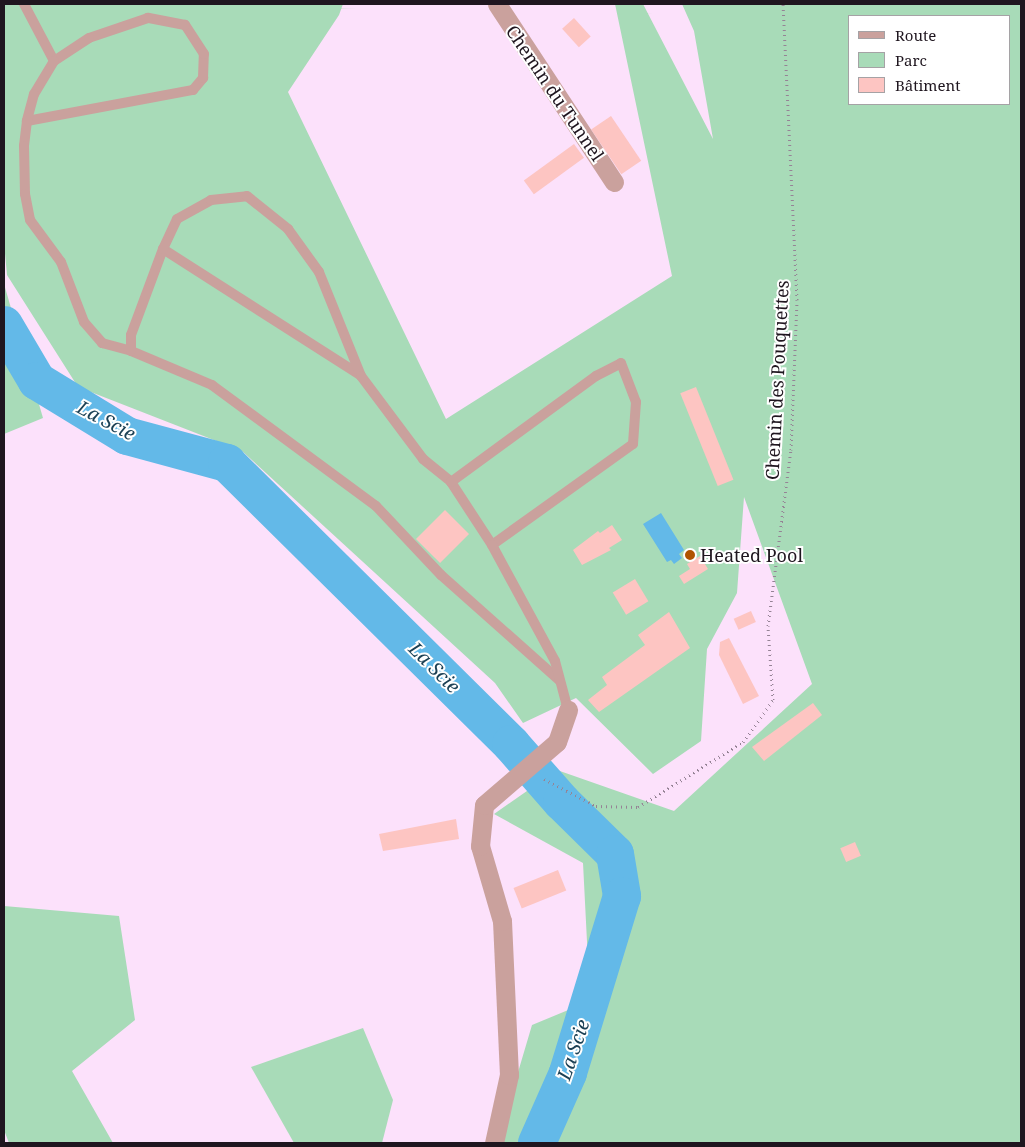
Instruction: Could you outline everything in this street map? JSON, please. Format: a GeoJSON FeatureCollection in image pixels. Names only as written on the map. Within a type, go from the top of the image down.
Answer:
{"type":"FeatureCollection","features":[{"type":"Feature","properties":{"kind":"street","name":"Chemin du Tunnel"},"geometry":{"type":"LineString","coordinates":[[497,4],[614,182]]}},
{"type":"Feature","properties":{"kind":"street"},"geometry":{"type":"LineString","coordinates":[[494,1143],[509,1075],[502,921],[480,846],[484,805],[557,742],[568,710]]}},
{"type":"Feature","properties":{"kind":"lane"},"geometry":{"type":"LineString","coordinates":[[24,4],[54,60]]}},
{"type":"Feature","properties":{"kind":"lane"},"geometry":{"type":"LineString","coordinates":[[28,121],[193,90],[203,78],[204,54],[185,25],[148,18],[89,38],[54,60],[34,94],[28,121],[24,146],[25,194],[30,220],[61,262],[84,322],[102,343],[131,351],[212,385],[376,506],[441,574],[559,680]]}},
{"type":"Feature","properties":{"kind":"lane"},"geometry":{"type":"LineString","coordinates":[[131,351],[131,335],[163,249],[177,219],[211,200],[247,196],[288,228],[319,272],[361,376],[423,459],[451,482],[492,544],[555,662],[568,710]]}},
{"type":"Feature","properties":{"kind":"lane"},"geometry":{"type":"LineString","coordinates":[[163,249],[361,376]]}},
{"type":"Feature","properties":{"kind":"lane"},"geometry":{"type":"LineString","coordinates":[[451,482],[596,376],[621,363],[636,402],[633,444],[492,544]]}},
{"type":"Feature","properties":{"kind":"path","name":"Chemin des Pouquettes"},"geometry":{"type":"LineString","coordinates":[[526,770],[596,806],[638,807],[743,742],[773,700],[768,626],[791,450],[797,300],[783,4]]}},
{"type":"Feature","properties":{"kind":"green space"},"geometry":{"type":"Polygon","coordinates":[[[4,4],[343,4],[339,15],[288,92],[446,419],[672,276],[615,4],[643,4],[713,139],[694,31],[682,4],[1021,4],[1021,1143],[497,1143],[532,1025],[590,1001],[583,863],[494,814],[557,770],[674,811],[812,684],[744,497],[737,593],[707,649],[701,741],[653,774],[576,698],[523,723],[495,683],[242,451],[78,387],[7,275],[4,243],[4,4]]]}},
{"type":"Feature","properties":{"kind":"green space"},"geometry":{"type":"Polygon","coordinates":[[[4,284],[43,418],[4,434],[4,284]]]}},
{"type":"Feature","properties":{"kind":"green space"},"geometry":{"type":"Polygon","coordinates":[[[4,906],[119,916],[135,1020],[72,1071],[113,1143],[9,1143],[4,1130],[4,906]]]}},
{"type":"Feature","properties":{"kind":"green space"},"geometry":{"type":"Polygon","coordinates":[[[363,1028],[393,1100],[382,1143],[294,1143],[251,1067],[363,1028]]]}},
{"type":"Feature","properties":{"kind":"water"},"geometry":{"type":"Polygon","coordinates":[[[661,513],[684,550],[679,554],[682,558],[674,564],[671,560],[667,562],[643,524],[661,513]]]}},
{"type":"Feature","properties":{"kind":"building"},"geometry":{"type":"Polygon","coordinates":[[[574,18],[591,37],[579,47],[562,29],[574,18]]]}},
{"type":"Feature","properties":{"kind":"building"},"geometry":{"type":"Polygon","coordinates":[[[611,116],[641,161],[621,174],[591,129],[611,116]]]}},
{"type":"Feature","properties":{"kind":"building"},"geometry":{"type":"Polygon","coordinates":[[[574,144],[584,158],[534,194],[524,180],[574,144]]]}},
{"type":"Feature","properties":{"kind":"building"},"geometry":{"type":"Polygon","coordinates":[[[696,387],[733,480],[718,486],[680,393],[696,387]]]}},
{"type":"Feature","properties":{"kind":"building"},"geometry":{"type":"Polygon","coordinates":[[[445,510],[469,534],[440,563],[416,539],[445,510]]]}},
{"type":"Feature","properties":{"kind":"building"},"geometry":{"type":"Polygon","coordinates":[[[612,525],[622,540],[609,548],[611,550],[582,565],[573,550],[598,531],[600,533],[612,525]]]}},
{"type":"Feature","properties":{"kind":"building"},"geometry":{"type":"Polygon","coordinates":[[[700,556],[708,569],[684,584],[679,576],[690,569],[687,564],[700,556]]]}},
{"type":"Feature","properties":{"kind":"building"},"geometry":{"type":"Polygon","coordinates":[[[635,579],[648,601],[626,615],[613,592],[635,579]]]}},
{"type":"Feature","properties":{"kind":"building"},"geometry":{"type":"Polygon","coordinates":[[[751,611],[756,622],[739,630],[734,619],[751,611]]]}},
{"type":"Feature","properties":{"kind":"building"},"geometry":{"type":"Polygon","coordinates":[[[669,612],[690,648],[599,712],[588,700],[607,685],[602,677],[645,645],[638,635],[669,612]]]}},
{"type":"Feature","properties":{"kind":"building"},"geometry":{"type":"Polygon","coordinates":[[[729,638],[759,696],[743,704],[719,655],[720,642],[729,638]]]}},
{"type":"Feature","properties":{"kind":"building"},"geometry":{"type":"Polygon","coordinates":[[[813,703],[822,715],[764,761],[752,747],[813,703]]]}},
{"type":"Feature","properties":{"kind":"building"},"geometry":{"type":"Polygon","coordinates":[[[456,819],[459,839],[383,851],[379,834],[456,819]]]}},
{"type":"Feature","properties":{"kind":"building"},"geometry":{"type":"Polygon","coordinates":[[[855,842],[861,856],[846,862],[840,848],[855,842]]]}},
{"type":"Feature","properties":{"kind":"building"},"geometry":{"type":"Polygon","coordinates":[[[558,870],[566,890],[522,908],[513,888],[558,870]]]}},
{"type":"Feature","properties":{"kind":"waterway","name":"La Scie"},"geometry":{"type":"LineString","coordinates":[[4,325],[37,381],[127,436],[227,463],[511,744],[562,802],[615,854],[622,896],[568,1073],[537,1143]]}},
{"type":"Feature","properties":{"kind":"place","name":"Heated Pool"},"geometry":{"type":"Point","coordinates":[690,555]}}]}
